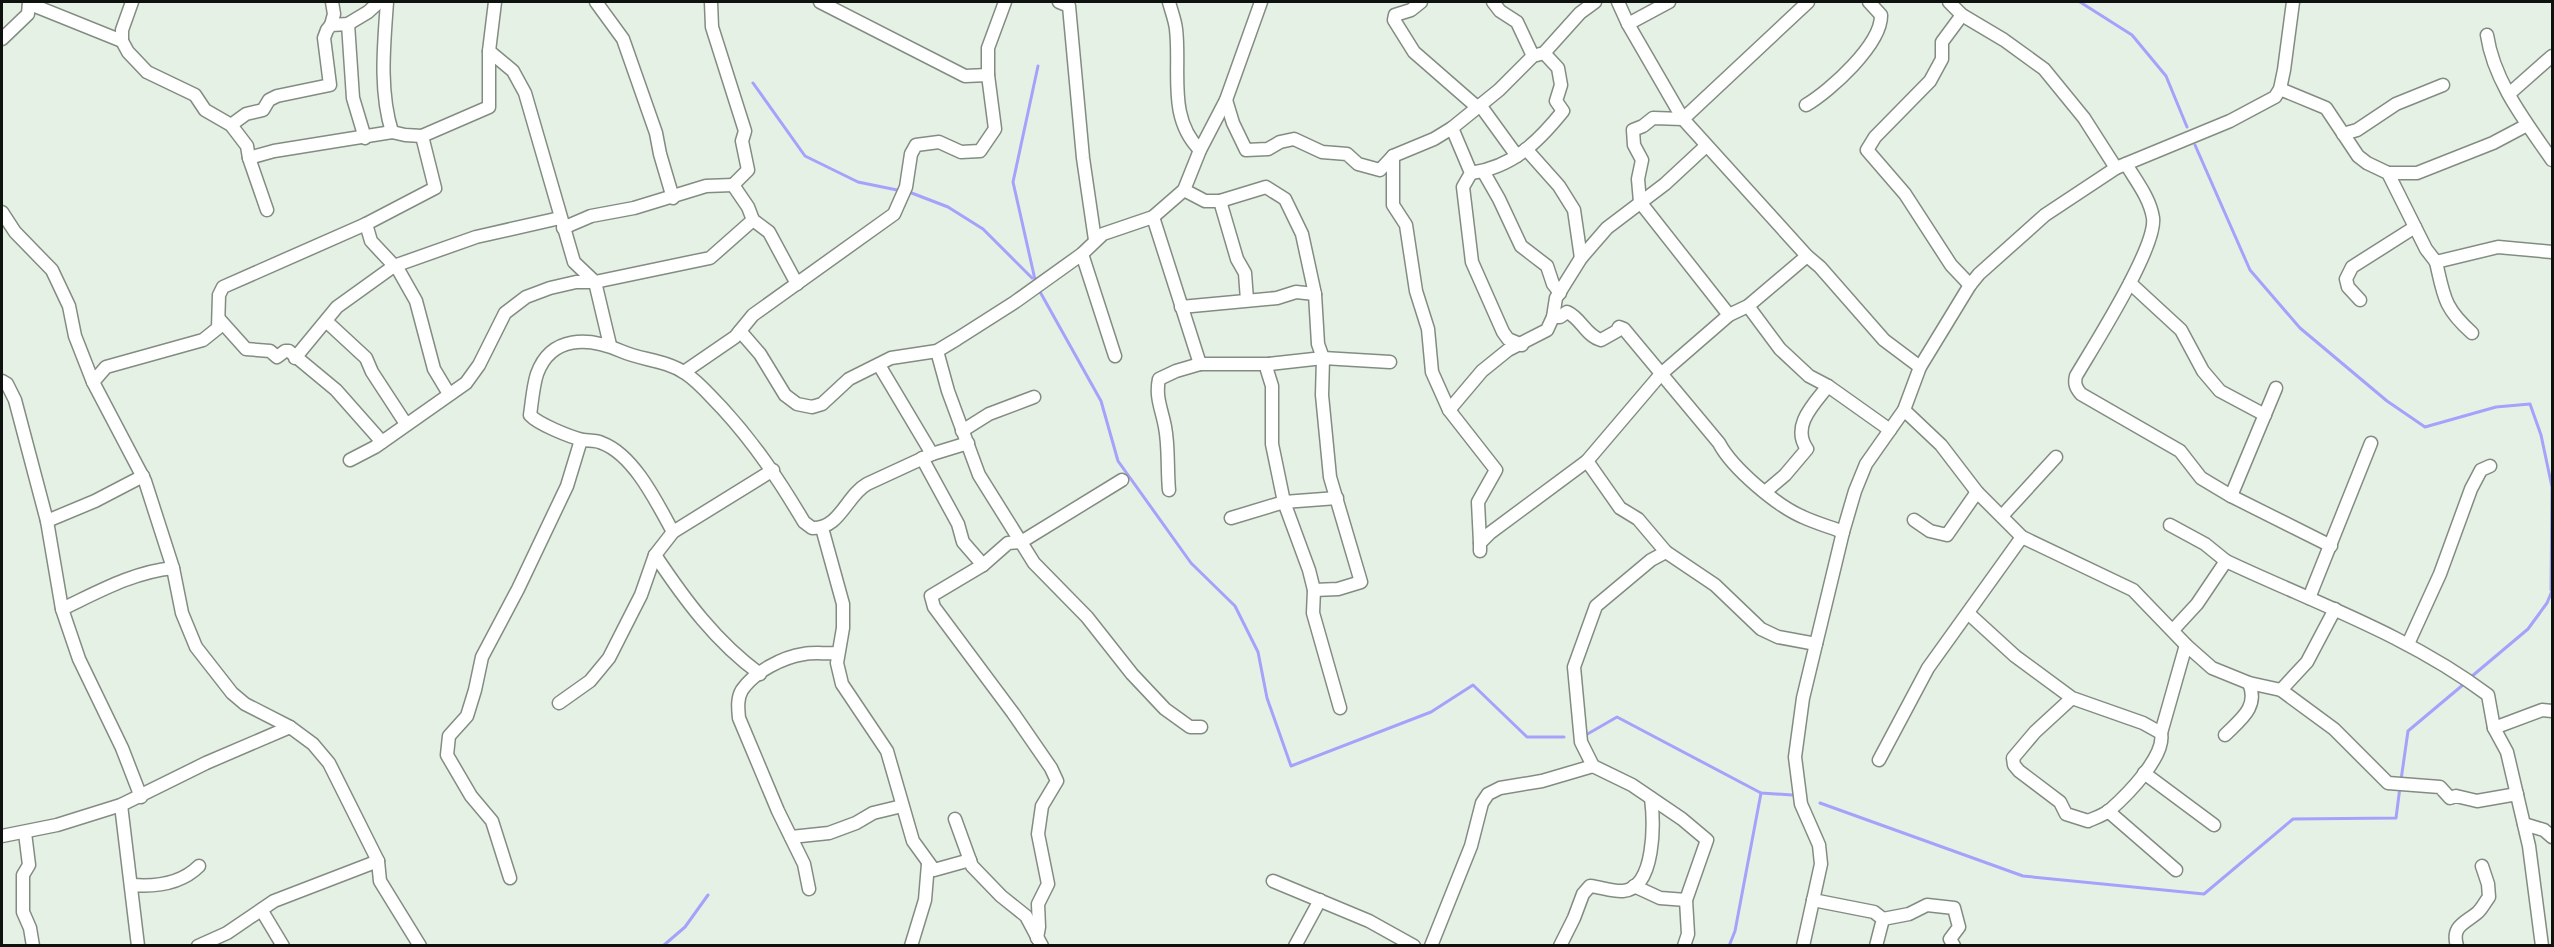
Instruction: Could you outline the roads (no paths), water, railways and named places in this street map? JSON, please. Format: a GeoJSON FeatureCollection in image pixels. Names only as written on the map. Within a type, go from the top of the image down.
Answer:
{"type":"FeatureCollection","features":[{"type":"Feature","properties":{"kind":"street"},"geometry":{"type":"LineString","coordinates":[[132,2],[122,30],[122,41],[128,52],[147,72],[195,95],[205,110],[231,125],[247,146],[267,210]]}},
{"type":"Feature","properties":{"kind":"street"},"geometry":{"type":"LineString","coordinates":[[231,125],[246,114],[263,110],[268,100],[277,96],[330,85],[324,38],[331,26],[334,14],[332,2]]}},
{"type":"Feature","properties":{"kind":"street"},"geometry":{"type":"LineString","coordinates":[[331,26],[348,24],[379,2]]}},
{"type":"Feature","properties":{"kind":"street"},"geometry":{"type":"LineString","coordinates":[[387,2],[382,58],[386,113],[392,132]]}},
{"type":"Feature","properties":{"kind":"street"},"geometry":{"type":"LineString","coordinates":[[249,158],[274,151],[392,132],[422,136],[489,107],[489,51],[495,2]]}},
{"type":"Feature","properties":{"kind":"street"},"geometry":{"type":"LineString","coordinates":[[596,2],[623,39],[656,133],[674,198]]}},
{"type":"Feature","properties":{"kind":"street"},"geometry":{"type":"LineString","coordinates":[[295,358],[337,307],[394,266],[476,237],[562,223],[674,198],[706,186],[733,185],[748,170],[742,141],[745,131],[712,27],[711,2]]}},
{"type":"Feature","properties":{"kind":"street"},"geometry":{"type":"LineString","coordinates":[[820,2],[965,76],[988,75]]}},
{"type":"Feature","properties":{"kind":"street"},"geometry":{"type":"LineString","coordinates":[[684,372],[740,331],[753,315],[894,214],[906,187],[911,154],[916,146],[939,142],[961,152],[980,151],[995,129],[988,75],[988,48],[1005,2]]}},
{"type":"Feature","properties":{"kind":"street"},"geometry":{"type":"LineString","coordinates":[[1059,2],[1069,6],[1083,158],[1095,240]]}},
{"type":"Feature","properties":{"kind":"street"},"geometry":{"type":"LineString","coordinates":[[1169,2],[1176,28],[1177,93],[1180,119],[1190,140],[1200,150]]}},
{"type":"Feature","properties":{"kind":"street"},"geometry":{"type":"LineString","coordinates":[[740,331],[760,354],[785,395],[797,404],[812,406],[822,404],[849,379],[891,358],[937,351],[1002,311],[1082,254],[1103,234],[1153,218],[1184,190],[1200,150],[1226,100],[1261,2]]}},
{"type":"Feature","properties":{"kind":"street"},"geometry":{"type":"LineString","coordinates":[[1421,2],[1411,10],[1395,15],[1394,20],[1414,52],[1478,106],[1522,153],[1559,186],[1574,210],[1581,258]]}},
{"type":"Feature","properties":{"kind":"street"},"geometry":{"type":"LineString","coordinates":[[1493,2],[1500,11],[1517,22],[1538,55],[1558,68],[1561,85],[1556,101],[1563,111],[1546,131],[1512,160],[1477,172],[1463,187],[1472,262],[1503,332],[1508,339],[1522,345]]}},
{"type":"Feature","properties":{"kind":"street"},"geometry":{"type":"LineString","coordinates":[[1226,100],[1233,123],[1246,150],[1268,149],[1280,142],[1294,140],[1322,152],[1347,154],[1358,164],[1380,170],[1393,156],[1434,139],[1452,128],[1538,55],[1580,13],[1595,2]]}},
{"type":"Feature","properties":{"kind":"street"},"geometry":{"type":"LineString","coordinates":[[1618,2],[1628,24],[1683,119],[1884,340],[1920,367]]}},
{"type":"Feature","properties":{"kind":"street"},"geometry":{"type":"LineString","coordinates":[[1628,24],[1669,2]]}},
{"type":"Feature","properties":{"kind":"street"},"geometry":{"type":"LineString","coordinates":[[1729,315],[1640,202],[1638,179],[1642,160],[1634,145],[1633,130],[1653,118],[1683,119],[1808,2]]}},
{"type":"Feature","properties":{"kind":"street"},"geometry":{"type":"LineString","coordinates":[[1806,105],[1825,94],[1842,79],[1878,32],[1881,15],[1869,2]]}},
{"type":"Feature","properties":{"kind":"street"},"geometry":{"type":"LineString","coordinates":[[1949,2],[1962,15],[2004,40],[2044,69],[2149,201],[2154,220],[2151,235],[2130,283],[2076,376],[2074,382],[2080,394],[2180,452],[2201,478],[2231,496],[2331,546]]}},
{"type":"Feature","properties":{"kind":"street"},"geometry":{"type":"LineString","coordinates":[[2281,93],[2293,2]]}},
{"type":"Feature","properties":{"kind":"street"},"geometry":{"type":"LineString","coordinates":[[2,39],[28,14],[29,3],[122,41]]}},
{"type":"Feature","properties":{"kind":"street"},"geometry":{"type":"LineString","coordinates":[[1962,15],[1942,42],[1942,59],[1930,81],[1875,137],[1867,150],[1905,194],[1951,265],[1970,285]]}},
{"type":"Feature","properties":{"kind":"street"},"geometry":{"type":"LineString","coordinates":[[348,24],[353,98],[365,138]]}},
{"type":"Feature","properties":{"kind":"street"},"geometry":{"type":"LineString","coordinates":[[2487,35],[2490,55],[2509,94],[2527,125],[2553,160]]}},
{"type":"Feature","properties":{"kind":"street"},"geometry":{"type":"LineString","coordinates":[[489,51],[513,71],[525,93],[574,262],[595,282],[610,345]]}},
{"type":"Feature","properties":{"kind":"street"},"geometry":{"type":"LineString","coordinates":[[2509,94],[2553,56]]}},
{"type":"Feature","properties":{"kind":"street"},"geometry":{"type":"LineString","coordinates":[[2343,134],[2357,130],[2396,104],[2443,85]]}},
{"type":"Feature","properties":{"kind":"street"},"geometry":{"type":"LineString","coordinates":[[1803,945],[1821,864],[1819,845],[1802,804],[1795,757],[1803,698],[1843,532],[1866,464],[1904,410],[1920,367],[1970,285],[2045,215],[2121,166],[2230,120],[2281,93],[2326,108],[2358,156],[2367,163],[2388,172],[2417,173],[2493,143],[2527,125]]}},
{"type":"Feature","properties":{"kind":"street"},"geometry":{"type":"LineString","coordinates":[[1452,128],[1477,172],[1499,199],[1521,246],[1547,266],[1553,284],[1560,293]]}},
{"type":"Feature","properties":{"kind":"street"},"geometry":{"type":"LineString","coordinates":[[93,382],[106,367],[203,340],[218,328],[219,295],[223,286],[366,224],[435,188],[422,136]]}},
{"type":"Feature","properties":{"kind":"street"},"geometry":{"type":"LineString","coordinates":[[1449,410],[1482,371],[1508,350],[1522,345],[1547,330],[1560,293],[1581,258],[1607,228],[1665,184],[1706,146]]}},
{"type":"Feature","properties":{"kind":"street"},"geometry":{"type":"LineString","coordinates":[[1393,156],[1393,205],[1406,225],[1416,291],[1428,329],[1432,372],[1449,410],[1496,470],[1478,502],[1480,547],[1490,533],[1587,461],[1661,374],[1729,315],[1748,306],[1807,256]]}},
{"type":"Feature","properties":{"kind":"street"},"geometry":{"type":"LineString","coordinates":[[2388,172],[2415,227],[2436,262],[2445,300],[2454,317],[2472,333]]}},
{"type":"Feature","properties":{"kind":"street"},"geometry":{"type":"LineString","coordinates":[[733,185],[748,207],[753,220],[769,232],[797,284]]}},
{"type":"Feature","properties":{"kind":"street"},"geometry":{"type":"LineString","coordinates":[[1184,190],[1205,201],[1220,201],[1266,187],[1285,199],[1302,234],[1315,294],[1318,344],[1323,358],[1322,395],[1330,477],[1361,582],[1338,589],[1314,590]]}},
{"type":"Feature","properties":{"kind":"street"},"geometry":{"type":"LineString","coordinates":[[1220,201],[1237,259],[1245,273],[1247,300]]}},
{"type":"Feature","properties":{"kind":"street"},"geometry":{"type":"LineString","coordinates":[[2,212],[15,232],[52,270],[69,306],[75,336],[93,382],[143,476],[173,568],[182,613],[196,647],[207,664],[245,704],[290,727],[313,744],[329,764],[378,861],[380,881],[420,945]]}},
{"type":"Feature","properties":{"kind":"street"},"geometry":{"type":"LineString","coordinates":[[1153,218],[1200,364]]}},
{"type":"Feature","properties":{"kind":"street"},"geometry":{"type":"LineString","coordinates":[[350,460],[382,442],[466,383],[479,365],[506,313],[526,297],[576,282],[595,282],[710,258],[753,220]]}},
{"type":"Feature","properties":{"kind":"street"},"geometry":{"type":"LineString","coordinates":[[366,224],[371,241],[394,266],[416,300],[434,369],[448,394]]}},
{"type":"Feature","properties":{"kind":"street"},"geometry":{"type":"LineString","coordinates":[[2360,300],[2348,287],[2346,279],[2352,267],[2415,227]]}},
{"type":"Feature","properties":{"kind":"street"},"geometry":{"type":"LineString","coordinates":[[2436,262],[2498,247],[2553,252]]}},
{"type":"Feature","properties":{"kind":"street"},"geometry":{"type":"LineString","coordinates":[[1082,254],[1115,356]]}},
{"type":"Feature","properties":{"kind":"street"},"geometry":{"type":"LineString","coordinates":[[2130,283],[2181,330],[2203,371],[2220,391],[2265,415]]}},
{"type":"Feature","properties":{"kind":"street"},"geometry":{"type":"LineString","coordinates":[[1181,307],[1277,298],[1296,292],[1315,294]]}},
{"type":"Feature","properties":{"kind":"street"},"geometry":{"type":"LineString","coordinates":[[1748,306],[1780,349],[1809,376],[1828,386],[1890,430]]}},
{"type":"Feature","properties":{"kind":"street"},"geometry":{"type":"LineString","coordinates":[[1553,318],[1560,317],[1567,312],[1575,316],[1594,339],[1601,340],[1617,331],[1619,327],[1624,329],[1719,443],[1727,458],[1765,492],[1802,517],[1843,532]]}},
{"type":"Feature","properties":{"kind":"street"},"geometry":{"type":"LineString","coordinates":[[220,321],[246,349],[270,351],[277,357],[289,351],[336,390],[382,442]]}},
{"type":"Feature","properties":{"kind":"street"},"geometry":{"type":"LineString","coordinates":[[326,321],[366,358],[372,372],[406,424]]}},
{"type":"Feature","properties":{"kind":"street"},"geometry":{"type":"LineString","coordinates":[[673,532],[651,491],[620,454],[601,442],[581,440],[537,423],[530,415],[537,374],[551,351],[564,343],[598,342],[684,372],[701,385],[740,428],[773,470],[804,522],[812,528],[822,528],[836,518],[861,488],[927,456],[968,443]]}},
{"type":"Feature","properties":{"kind":"street"},"geometry":{"type":"LineString","coordinates":[[937,351],[962,431],[979,475],[1034,563],[1088,617],[1132,674],[1165,709],[1190,727],[1201,727]]}},
{"type":"Feature","properties":{"kind":"street"},"geometry":{"type":"LineString","coordinates":[[1169,490],[1166,428],[1159,406],[1157,389],[1160,380],[1176,370],[1200,364],[1269,364],[1323,358],[1390,362]]}},
{"type":"Feature","properties":{"kind":"street"},"geometry":{"type":"LineString","coordinates":[[1269,364],[1267,370],[1272,386],[1272,444],[1284,502],[1309,570],[1314,590],[1313,613],[1340,708]]}},
{"type":"Feature","properties":{"kind":"street"},"geometry":{"type":"LineString","coordinates":[[879,365],[927,456],[958,525],[963,542],[983,565]]}},
{"type":"Feature","properties":{"kind":"street"},"geometry":{"type":"LineString","coordinates":[[2,381],[7,384],[15,400],[47,521],[62,609],[79,659],[122,748],[141,797]]}},
{"type":"Feature","properties":{"kind":"street"},"geometry":{"type":"LineString","coordinates":[[1765,492],[1785,475],[1807,449],[1800,439],[1800,428],[1808,411],[1828,386]]}},
{"type":"Feature","properties":{"kind":"street"},"geometry":{"type":"LineString","coordinates":[[2231,496],[2276,388]]}},
{"type":"Feature","properties":{"kind":"street"},"geometry":{"type":"LineString","coordinates":[[962,431],[989,414],[1034,397]]}},
{"type":"Feature","properties":{"kind":"street"},"geometry":{"type":"LineString","coordinates":[[1904,410],[1941,445],[1977,492],[2022,537],[2133,590],[2212,669],[2249,683],[2281,690],[2334,729],[2388,783],[2440,787],[2450,798],[2456,796],[2477,801],[2517,794]]}},
{"type":"Feature","properties":{"kind":"street"},"geometry":{"type":"LineString","coordinates":[[510,878],[492,821],[471,796],[447,755],[449,736],[467,716],[482,657],[518,589],[567,486],[581,440]]}},
{"type":"Feature","properties":{"kind":"street"},"geometry":{"type":"LineString","coordinates":[[2309,598],[2371,443]]}},
{"type":"Feature","properties":{"kind":"street"},"geometry":{"type":"LineString","coordinates":[[2002,516],[2056,457]]}},
{"type":"Feature","properties":{"kind":"street"},"geometry":{"type":"LineString","coordinates":[[1587,461],[1620,508],[1638,519],[1666,552],[1715,585],[1761,629],[1778,637],[1816,644]]}},
{"type":"Feature","properties":{"kind":"street"},"geometry":{"type":"LineString","coordinates":[[2408,644],[2440,574],[2471,489],[2481,470],[2490,466]]}},
{"type":"Feature","properties":{"kind":"street"},"geometry":{"type":"LineString","coordinates":[[559,703],[590,681],[609,658],[641,595],[655,555],[673,532],[773,470]]}},
{"type":"Feature","properties":{"kind":"street"},"geometry":{"type":"LineString","coordinates":[[47,521],[95,501],[143,476]]}},
{"type":"Feature","properties":{"kind":"street"},"geometry":{"type":"LineString","coordinates":[[1039,942],[1038,904],[1048,884],[1038,834],[1042,806],[1057,781],[1051,768],[1013,713],[934,608],[931,596],[983,565],[1008,543],[1021,542],[1122,480]]}},
{"type":"Feature","properties":{"kind":"street"},"geometry":{"type":"LineString","coordinates":[[1914,520],[1930,531],[1947,535],[1977,492]]}},
{"type":"Feature","properties":{"kind":"street"},"geometry":{"type":"LineString","coordinates":[[1231,518],[1284,502],[1337,498]]}},
{"type":"Feature","properties":{"kind":"street"},"geometry":{"type":"LineString","coordinates":[[2170,525],[2205,544],[2226,561],[2408,644],[2462,675],[2488,694],[2494,728],[2507,752],[2524,824],[2542,945]]}},
{"type":"Feature","properties":{"kind":"street"},"geometry":{"type":"LineString","coordinates":[[822,528],[843,604],[843,628],[837,653],[842,684],[887,751],[913,841],[928,864],[934,870],[951,868],[970,860]]}},
{"type":"Feature","properties":{"kind":"street"},"geometry":{"type":"LineString","coordinates":[[1879,760],[1928,668],[1969,614],[2022,537]]}},
{"type":"Feature","properties":{"kind":"street"},"geometry":{"type":"LineString","coordinates":[[1666,552],[1651,560],[1596,606],[1574,667],[1581,742],[1593,766],[1632,785],[1682,819],[1707,840],[1686,900],[1688,934],[1684,945]]}},
{"type":"Feature","properties":{"kind":"street"},"geometry":{"type":"LineString","coordinates":[[655,555],[701,620],[735,657],[760,674]]}},
{"type":"Feature","properties":{"kind":"street"},"geometry":{"type":"LineString","coordinates":[[2173,630],[2197,604],[2226,561]]}},
{"type":"Feature","properties":{"kind":"street"},"geometry":{"type":"LineString","coordinates":[[62,609],[134,576],[154,570],[173,568]]}},
{"type":"Feature","properties":{"kind":"street"},"geometry":{"type":"LineString","coordinates":[[2281,690],[2307,662],[2335,609]]}},
{"type":"Feature","properties":{"kind":"street"},"geometry":{"type":"LineString","coordinates":[[1969,614],[2015,656],[2072,698],[2143,723],[2161,733]]}},
{"type":"Feature","properties":{"kind":"street"},"geometry":{"type":"LineString","coordinates":[[2072,698],[2035,732],[2013,758],[2014,765],[2060,802],[2067,814],[2088,821],[2108,812],[2155,760],[2162,745],[2161,733],[2186,645]]}},
{"type":"Feature","properties":{"kind":"street"},"geometry":{"type":"LineString","coordinates":[[809,889],[804,864],[739,718],[738,703],[742,690],[760,674],[779,662],[804,654],[837,653]]}},
{"type":"Feature","properties":{"kind":"street"},"geometry":{"type":"LineString","coordinates":[[2225,735],[2250,710],[2253,693],[2249,683]]}},
{"type":"Feature","properties":{"kind":"street"},"geometry":{"type":"LineString","coordinates":[[2494,728],[2542,710],[2553,711]]}},
{"type":"Feature","properties":{"kind":"street"},"geometry":{"type":"LineString","coordinates":[[2,836],[25,833],[122,805],[207,763],[290,727]]}},
{"type":"Feature","properties":{"kind":"street"},"geometry":{"type":"LineString","coordinates":[[1431,945],[1471,846],[1482,803],[1488,794],[1500,788],[1542,781],[1593,766]]}},
{"type":"Feature","properties":{"kind":"street"},"geometry":{"type":"LineString","coordinates":[[2144,773],[2214,825]]}},
{"type":"Feature","properties":{"kind":"street"},"geometry":{"type":"LineString","coordinates":[[1560,945],[1583,894],[1590,886],[1622,891],[1640,882],[1652,850],[1651,798]]}},
{"type":"Feature","properties":{"kind":"street"},"geometry":{"type":"LineString","coordinates":[[122,805],[138,945]]}},
{"type":"Feature","properties":{"kind":"street"},"geometry":{"type":"LineString","coordinates":[[791,837],[829,833],[873,813],[902,806]]}},
{"type":"Feature","properties":{"kind":"street"},"geometry":{"type":"LineString","coordinates":[[2108,812],[2176,870]]}},
{"type":"Feature","properties":{"kind":"street"},"geometry":{"type":"LineString","coordinates":[[955,819],[972,866],[1001,896],[1026,916],[1039,942]]}},
{"type":"Feature","properties":{"kind":"street"},"geometry":{"type":"LineString","coordinates":[[2524,824],[2544,830],[2553,837]]}},
{"type":"Feature","properties":{"kind":"street"},"geometry":{"type":"LineString","coordinates":[[25,833],[29,865],[23,875],[24,912],[33,945]]}},
{"type":"Feature","properties":{"kind":"street"},"geometry":{"type":"LineString","coordinates":[[198,945],[227,933],[274,901],[378,861]]}},
{"type":"Feature","properties":{"kind":"street"},"geometry":{"type":"LineString","coordinates":[[911,945],[925,900],[928,864]]}},
{"type":"Feature","properties":{"kind":"street"},"geometry":{"type":"LineString","coordinates":[[132,885],[152,886],[170,883],[189,876],[199,866]]}},
{"type":"Feature","properties":{"kind":"street"},"geometry":{"type":"LineString","coordinates":[[2457,945],[2454,937],[2459,926],[2478,912],[2489,897],[2488,884],[2482,866]]}},
{"type":"Feature","properties":{"kind":"street"},"geometry":{"type":"LineString","coordinates":[[1273,880],[1369,921],[1414,945]]}},
{"type":"Feature","properties":{"kind":"street"},"geometry":{"type":"LineString","coordinates":[[1634,886],[1660,898],[1686,900]]}},
{"type":"Feature","properties":{"kind":"street"},"geometry":{"type":"LineString","coordinates":[[1295,945],[1320,900]]}},
{"type":"Feature","properties":{"kind":"street"},"geometry":{"type":"LineString","coordinates":[[1812,900],[1874,912],[1882,919]]}},
{"type":"Feature","properties":{"kind":"street"},"geometry":{"type":"LineString","coordinates":[[1882,919],[1909,914],[1927,905],[1954,908],[1959,927],[1950,939],[1954,945]]}},
{"type":"Feature","properties":{"kind":"street"},"geometry":{"type":"LineString","coordinates":[[262,911],[283,945]]}},
{"type":"Feature","properties":{"kind":"street"},"geometry":{"type":"LineString","coordinates":[[1876,945],[1881,932],[1882,919]]}},
{"type":"Feature","properties":{"kind":"waterway"},"geometry":{"type":"LineString","coordinates":[[2080,2],[2132,35],[2166,76],[2187,127]]}},
{"type":"Feature","properties":{"kind":"waterway"},"geometry":{"type":"LineString","coordinates":[[1036,284],[1013,182],[1038,66]]}},
{"type":"Feature","properties":{"kind":"waterway"},"geometry":{"type":"LineString","coordinates":[[753,83],[805,156],[858,182],[902,191]]}},
{"type":"Feature","properties":{"kind":"waterway"},"geometry":{"type":"LineString","coordinates":[[2195,145],[2250,270],[2300,328],[2387,401],[2425,427],[2496,407],[2530,404],[2541,435],[2552,487],[2551,590]]}},
{"type":"Feature","properties":{"kind":"waterway"},"geometry":{"type":"LineString","coordinates":[[909,192],[948,207],[983,229],[1032,278]]}},
{"type":"Feature","properties":{"kind":"waterway"},"geometry":{"type":"LineString","coordinates":[[1039,290],[1101,401],[1118,461],[1191,563],[1235,606],[1258,652],[1267,698],[1291,766],[1431,712],[1473,685],[1527,737],[1564,737]]}},
{"type":"Feature","properties":{"kind":"waterway"},"geometry":{"type":"LineString","coordinates":[[2471,677],[2528,629],[2547,603],[2552,591]]}},
{"type":"Feature","properties":{"kind":"waterway"},"geometry":{"type":"LineString","coordinates":[[2401,780],[2408,731],[2464,684]]}},
{"type":"Feature","properties":{"kind":"waterway"},"geometry":{"type":"LineString","coordinates":[[1584,736],[1617,717],[1761,793],[1792,795]]}},
{"type":"Feature","properties":{"kind":"waterway"},"geometry":{"type":"LineString","coordinates":[[1820,803],[2023,876],[2204,894],[2293,819],[2396,818],[2400,787]]}},
{"type":"Feature","properties":{"kind":"waterway"},"geometry":{"type":"LineString","coordinates":[[1729,946],[1735,931],[1761,793]]}},
{"type":"Feature","properties":{"kind":"waterway"},"geometry":{"type":"LineString","coordinates":[[663,946],[685,927],[708,895]]}}]}
